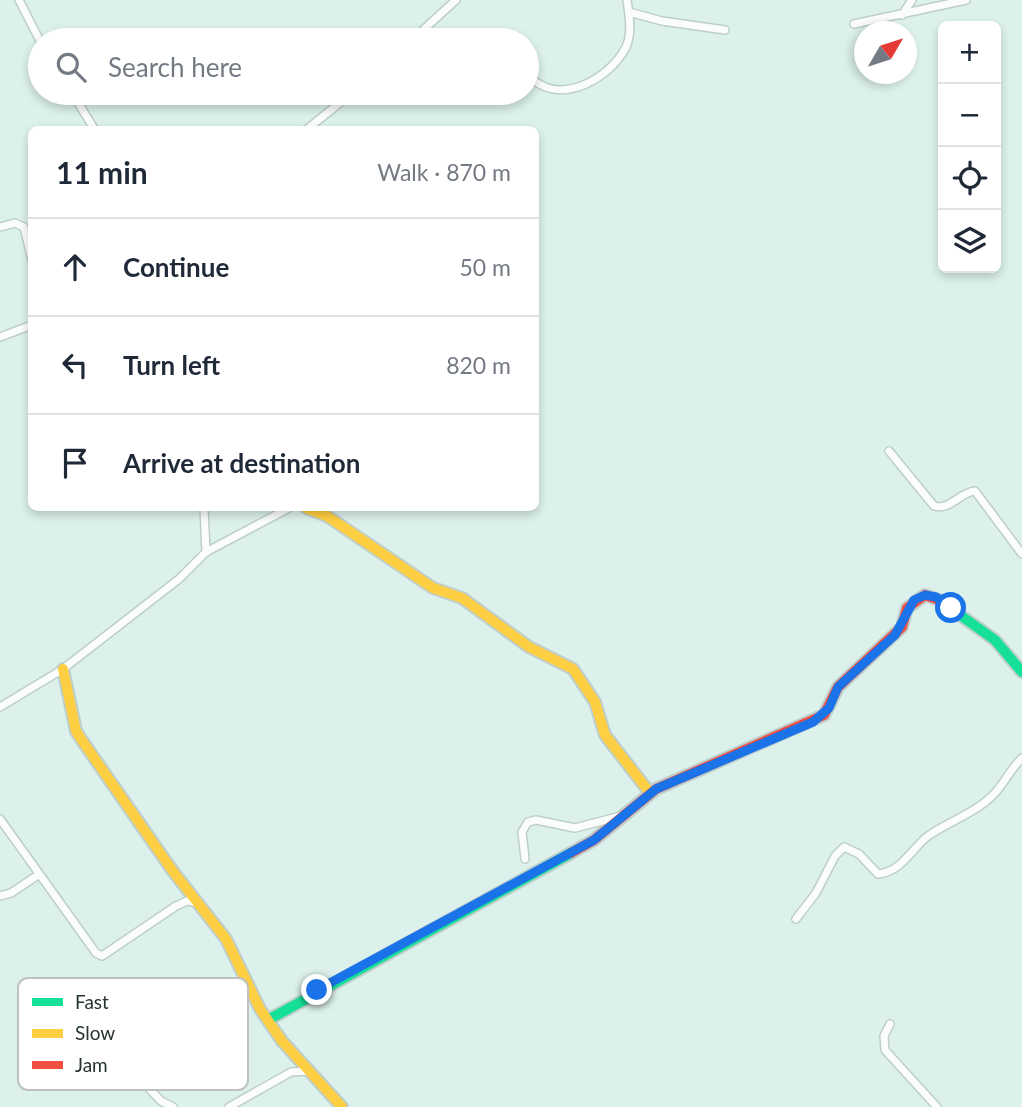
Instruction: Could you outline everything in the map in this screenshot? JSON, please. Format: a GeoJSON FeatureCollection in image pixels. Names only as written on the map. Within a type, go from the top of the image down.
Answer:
{"type":"FeatureCollection","features":[{"type":"Feature","properties":{"kind":"street"},"geometry":{"type":"LineString","coordinates":[[19,0],[33,28]]}},
{"type":"Feature","properties":{"kind":"street"},"geometry":{"type":"LineString","coordinates":[[425,28],[456,0]]}},
{"type":"Feature","properties":{"kind":"street"},"geometry":{"type":"LineString","coordinates":[[539,84],[551,90],[569,91],[593,79],[625,50],[630,30],[627,0]]}},
{"type":"Feature","properties":{"kind":"street"},"geometry":{"type":"LineString","coordinates":[[902,15],[912,0]]}},
{"type":"Feature","properties":{"kind":"street"},"geometry":{"type":"LineString","coordinates":[[921,0],[928,8]]}},
{"type":"Feature","properties":{"kind":"street"},"geometry":{"type":"LineString","coordinates":[[871,21],[966,0]]}},
{"type":"Feature","properties":{"kind":"street"},"geometry":{"type":"LineString","coordinates":[[629,12],[663,21],[725,30]]}},
{"type":"Feature","properties":{"kind":"street"},"geometry":{"type":"LineString","coordinates":[[79,105],[93,126]]}},
{"type":"Feature","properties":{"kind":"street"},"geometry":{"type":"LineString","coordinates":[[311,126],[337,105]]}},
{"type":"Feature","properties":{"kind":"street"},"geometry":{"type":"LineString","coordinates":[[0,226],[15,223],[24,227],[28,244]]}},
{"type":"Feature","properties":{"kind":"street"},"geometry":{"type":"LineString","coordinates":[[0,337],[28,326]]}},
{"type":"Feature","properties":{"kind":"street"},"geometry":{"type":"LineString","coordinates":[[889,451],[934,506],[945,506],[968,492],[975,491],[1022,554]]}},
{"type":"Feature","properties":{"kind":"street"},"geometry":{"type":"LineString","coordinates":[[204,511],[206,552]]}},
{"type":"Feature","properties":{"kind":"street"},"geometry":{"type":"LineString","coordinates":[[0,707],[63,669],[179,579],[206,552],[283,511]]}},
{"type":"Feature","properties":{"kind":"street"},"geometry":{"type":"LineString","coordinates":[[314,511],[327,516],[433,587],[462,598],[485,612],[529,647],[573,669],[596,702],[605,735],[650,793]]}},
{"type":"Feature","properties":{"kind":"street"},"geometry":{"type":"LineString","coordinates":[[268,1020],[386,952],[594,840],[650,793],[824,715],[838,687],[902,627],[907,608],[914,600],[925,595],[936,597],[995,640],[1022,672]]}},
{"type":"Feature","properties":{"kind":"street"},"geometry":{"type":"LineString","coordinates":[[63,669],[76,731],[226,939],[246,978]]}},
{"type":"Feature","properties":{"kind":"street"},"geometry":{"type":"LineString","coordinates":[[796,919],[816,893],[839,850],[844,847],[851,848],[878,874],[888,872],[914,853],[930,835],[957,821],[995,794],[1022,758]]}},
{"type":"Feature","properties":{"kind":"street"},"geometry":{"type":"LineString","coordinates":[[525,859],[523,825],[531,820],[575,828],[622,816]]}},
{"type":"Feature","properties":{"kind":"street"},"geometry":{"type":"LineString","coordinates":[[0,819],[96,953],[102,956],[176,906],[187,901],[198,903]]}},
{"type":"Feature","properties":{"kind":"street"},"geometry":{"type":"LineString","coordinates":[[0,896],[11,893],[38,875]]}},
{"type":"Feature","properties":{"kind":"street"},"geometry":{"type":"LineString","coordinates":[[248,981],[282,1041],[342,1107]]}},
{"type":"Feature","properties":{"kind":"street"},"geometry":{"type":"LineString","coordinates":[[890,1024],[884,1036],[885,1050],[937,1107]]}},
{"type":"Feature","properties":{"kind":"street"},"geometry":{"type":"LineString","coordinates":[[229,1107],[291,1072],[313,1072]]}},
{"type":"Feature","properties":{"kind":"street"},"geometry":{"type":"LineString","coordinates":[[151,1090],[161,1101],[173,1107]]}},
{"type":"Feature","properties":{"kind":"traffic: fast"},"geometry":{"type":"LineString","coordinates":[[939,600],[995,640],[1022,672]]}},
{"type":"Feature","properties":{"kind":"traffic: fast"},"geometry":{"type":"LineString","coordinates":[[268,1020],[571,853]]}},
{"type":"Feature","properties":{"kind":"traffic: slow"},"geometry":{"type":"LineString","coordinates":[[314,511],[327,516],[433,588],[462,598],[529,647],[573,669],[595,702],[605,735],[650,793]]}},
{"type":"Feature","properties":{"kind":"traffic: slow"},"geometry":{"type":"LineString","coordinates":[[63,669],[76,731],[172,870],[226,939],[245,978]]}},
{"type":"Feature","properties":{"kind":"traffic: slow"},"geometry":{"type":"LineString","coordinates":[[248,984],[260,1009],[282,1041],[342,1107]]}},
{"type":"Feature","properties":{"kind":"traffic: jam"},"geometry":{"type":"LineString","coordinates":[[571,853],[594,840],[656,789],[824,715],[838,687],[902,627],[907,608],[925,595],[939,600]]}},
{"type":"Feature","properties":{"kind":"route"},"geometry":{"type":"LineString","coordinates":[[317,990],[594,840],[656,789],[813,722],[829,708],[838,687],[902,627],[907,608],[914,600],[925,595],[936,597],[951,608]]}}]}
